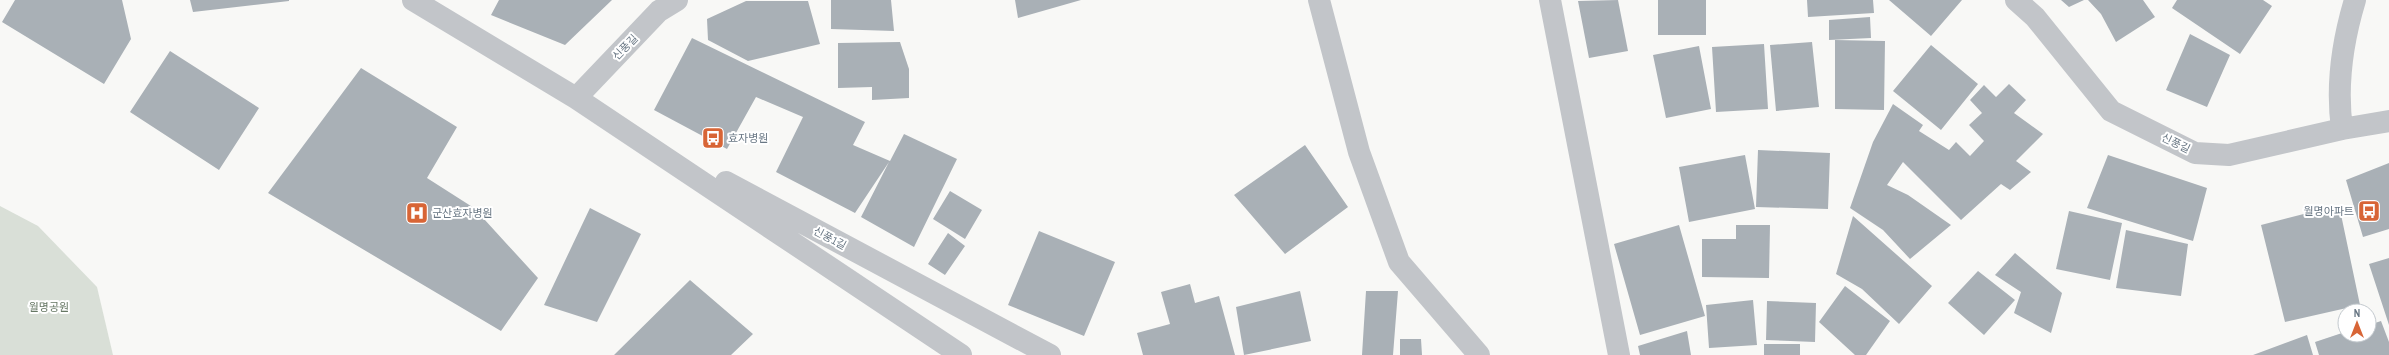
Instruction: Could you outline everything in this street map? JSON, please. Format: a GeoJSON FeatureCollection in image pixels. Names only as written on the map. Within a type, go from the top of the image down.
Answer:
{"type":"FeatureCollection","features":[{"type":"Feature","properties":{"kind":"street"},"geometry":{"type":"LineString","coordinates":[[413,0],[610,120],[961,355]]}},
{"type":"Feature","properties":{"kind":"street","name":"신풍길"},"geometry":{"type":"LineString","coordinates":[[576,98],[659,11],[677,0]]}},
{"type":"Feature","properties":{"kind":"street"},"geometry":{"type":"LineString","coordinates":[[1320,0],[1359,152],[1399,262],[1479,355]]}},
{"type":"Feature","properties":{"kind":"street"},"geometry":{"type":"LineString","coordinates":[[1550,0],[1619,355]]}},
{"type":"Feature","properties":{"kind":"street","name":"신풍길"},"geometry":{"type":"LineString","coordinates":[[2016,0],[2035,17],[2111,111],[2195,153],[2229,155],[2342,129],[2389,121]]}},
{"type":"Feature","properties":{"kind":"street"},"geometry":{"type":"LineString","coordinates":[[2342,129],[2338,101],[2340,64],[2348,24],[2355,0]]}},
{"type":"Feature","properties":{"kind":"street","name":"신풍1길"},"geometry":{"type":"LineString","coordinates":[[610,120],[1050,355]]}},
{"type":"Feature","properties":{"kind":"green space","name":"월명공원"},"geometry":{"type":"Polygon","coordinates":[[[0,206],[38,226],[97,287],[113,355],[0,355],[0,206]]]}},
{"type":"Feature","properties":{"kind":"building"},"geometry":{"type":"Polygon","coordinates":[[[15,0],[122,0],[131,39],[104,84],[2,22],[15,0]]]}},
{"type":"Feature","properties":{"kind":"building"},"geometry":{"type":"Polygon","coordinates":[[[190,0],[289,0],[289,1],[193,12],[190,0]]]}},
{"type":"Feature","properties":{"kind":"building"},"geometry":{"type":"Polygon","coordinates":[[[499,0],[612,0],[565,45],[491,15],[499,0]]]}},
{"type":"Feature","properties":{"kind":"building"},"geometry":{"type":"Polygon","coordinates":[[[831,0],[891,0],[894,31],[831,29],[831,0]]]}},
{"type":"Feature","properties":{"kind":"building"},"geometry":{"type":"Polygon","coordinates":[[[1015,0],[1081,0],[1018,18],[1015,0]]]}},
{"type":"Feature","properties":{"kind":"building"},"geometry":{"type":"Polygon","coordinates":[[[1618,0],[1628,51],[1589,58],[1578,1],[1618,0]]]}},
{"type":"Feature","properties":{"kind":"building"},"geometry":{"type":"Polygon","coordinates":[[[1658,0],[1706,0],[1706,35],[1658,35],[1658,0]]]}},
{"type":"Feature","properties":{"kind":"building"},"geometry":{"type":"Polygon","coordinates":[[[1807,0],[1873,0],[1874,13],[1808,17],[1807,0]]]}},
{"type":"Feature","properties":{"kind":"building"},"geometry":{"type":"Polygon","coordinates":[[[1889,0],[1962,0],[1931,36],[1889,0]]]}},
{"type":"Feature","properties":{"kind":"building"},"geometry":{"type":"Polygon","coordinates":[[[2061,0],[2084,0],[2069,7],[2061,0]]]}},
{"type":"Feature","properties":{"kind":"building"},"geometry":{"type":"Polygon","coordinates":[[[2088,0],[2143,0],[2155,17],[2116,42],[2101,14],[2088,0]]]}},
{"type":"Feature","properties":{"kind":"building"},"geometry":{"type":"Polygon","coordinates":[[[2177,0],[2263,0],[2272,6],[2240,54],[2172,8],[2177,0]]]}},
{"type":"Feature","properties":{"kind":"building"},"geometry":{"type":"Polygon","coordinates":[[[746,1],[808,1],[820,44],[748,61],[708,40],[707,19],[746,1]]]}},
{"type":"Feature","properties":{"kind":"building"},"geometry":{"type":"Polygon","coordinates":[[[1870,17],[1871,38],[1829,40],[1829,20],[1870,17]]]}},
{"type":"Feature","properties":{"kind":"building"},"geometry":{"type":"Polygon","coordinates":[[[2190,34],[2230,55],[2207,107],[2166,90],[2190,34]]]}},
{"type":"Feature","properties":{"kind":"building"},"geometry":{"type":"Polygon","coordinates":[[[692,38],[865,122],[853,145],[890,161],[904,134],[957,159],[914,247],[861,217],[889,162],[855,213],[776,172],[803,117],[756,97],[727,149],[654,110],[692,38]]]}},
{"type":"Feature","properties":{"kind":"building"},"geometry":{"type":"Polygon","coordinates":[[[1835,40],[1885,41],[1884,110],[1835,109],[1835,40]]]}},
{"type":"Feature","properties":{"kind":"building"},"geometry":{"type":"Polygon","coordinates":[[[900,42],[909,69],[909,98],[872,100],[872,87],[838,88],[838,43],[900,42]]]}},
{"type":"Feature","properties":{"kind":"building"},"geometry":{"type":"Polygon","coordinates":[[[1812,42],[1819,107],[1776,111],[1770,45],[1812,42]]]}},
{"type":"Feature","properties":{"kind":"building"},"geometry":{"type":"Polygon","coordinates":[[[1764,44],[1768,109],[1716,112],[1712,47],[1764,44]]]}},
{"type":"Feature","properties":{"kind":"building"},"geometry":{"type":"Polygon","coordinates":[[[1931,45],[1978,84],[1941,130],[1893,91],[1931,45]]]}},
{"type":"Feature","properties":{"kind":"building"},"geometry":{"type":"Polygon","coordinates":[[[1699,46],[1711,109],[1666,118],[1653,55],[1699,46]]]}},
{"type":"Feature","properties":{"kind":"building"},"geometry":{"type":"Polygon","coordinates":[[[170,51],[259,108],[219,170],[130,112],[170,51]]]}},
{"type":"Feature","properties":{"kind":"building"},"geometry":{"type":"Polygon","coordinates":[[[361,68],[457,127],[427,178],[474,208],[538,278],[501,331],[268,193],[361,68]]]}},
{"type":"Feature","properties":{"kind":"building"},"geometry":{"type":"Polygon","coordinates":[[[2009,84],[2026,100],[2014,113],[2043,134],[2016,161],[2031,172],[2010,190],[2001,184],[1961,220],[1903,162],[1887,185],[1908,195],[1951,225],[1910,259],[1883,230],[1850,208],[1873,142],[1893,104],[1923,125],[1919,131],[1949,150],[1956,142],[1970,156],[1984,141],[1969,125],[1982,113],[1970,100],[1984,85],[1996,97],[2009,84]]]}},
{"type":"Feature","properties":{"kind":"building"},"geometry":{"type":"Polygon","coordinates":[[[1305,145],[1348,207],[1285,254],[1234,195],[1305,145]]]}},
{"type":"Feature","properties":{"kind":"building"},"geometry":{"type":"Polygon","coordinates":[[[1758,150],[1830,153],[1828,209],[1756,207],[1758,150]]]}},
{"type":"Feature","properties":{"kind":"building"},"geometry":{"type":"Polygon","coordinates":[[[1745,155],[1755,209],[1689,222],[1679,167],[1745,155]]]}},
{"type":"Feature","properties":{"kind":"building"},"geometry":{"type":"Polygon","coordinates":[[[2108,155],[2207,188],[2193,241],[2087,208],[2108,155]]]}},
{"type":"Feature","properties":{"kind":"building"},"geometry":{"type":"Polygon","coordinates":[[[2389,163],[2389,229],[2363,237],[2346,180],[2389,163]]]}},
{"type":"Feature","properties":{"kind":"building"},"geometry":{"type":"Polygon","coordinates":[[[950,191],[982,210],[965,239],[933,219],[950,191]]]}},
{"type":"Feature","properties":{"kind":"building"},"geometry":{"type":"Polygon","coordinates":[[[2339,205],[2360,303],[2337,303],[2337,310],[2285,322],[2261,225],[2339,205]]]}},
{"type":"Feature","properties":{"kind":"building"},"geometry":{"type":"Polygon","coordinates":[[[590,208],[641,234],[597,322],[544,305],[590,208]]]}},
{"type":"Feature","properties":{"kind":"building"},"geometry":{"type":"Polygon","coordinates":[[[2069,211],[2122,223],[2110,280],[2056,269],[2069,211]]]}},
{"type":"Feature","properties":{"kind":"building"},"geometry":{"type":"Polygon","coordinates":[[[1853,216],[1932,286],[1899,324],[1862,289],[1836,274],[1853,216]]]}},
{"type":"Feature","properties":{"kind":"building"},"geometry":{"type":"Polygon","coordinates":[[[1679,225],[1705,316],[1640,335],[1614,244],[1679,225]]]}},
{"type":"Feature","properties":{"kind":"building"},"geometry":{"type":"Polygon","coordinates":[[[1736,225],[1770,225],[1769,278],[1702,277],[1702,239],[1736,239],[1736,225]]]}},
{"type":"Feature","properties":{"kind":"building"},"geometry":{"type":"Polygon","coordinates":[[[2126,230],[2188,244],[2181,296],[2116,288],[2126,230]]]}},
{"type":"Feature","properties":{"kind":"building"},"geometry":{"type":"Polygon","coordinates":[[[1039,231],[1115,262],[1084,336],[1008,305],[1039,231]]]}},
{"type":"Feature","properties":{"kind":"building"},"geometry":{"type":"Polygon","coordinates":[[[948,233],[965,246],[945,275],[928,264],[948,233]]]}},
{"type":"Feature","properties":{"kind":"building"},"geometry":{"type":"Polygon","coordinates":[[[2015,253],[2062,293],[2051,333],[2014,313],[2021,292],[1995,275],[2015,253]]]}},
{"type":"Feature","properties":{"kind":"building"},"geometry":{"type":"Polygon","coordinates":[[[2389,258],[2389,325],[2369,264],[2389,258]]]}},
{"type":"Feature","properties":{"kind":"building"},"geometry":{"type":"Polygon","coordinates":[[[1978,271],[2015,300],[1984,335],[1948,303],[1978,271]]]}},
{"type":"Feature","properties":{"kind":"building"},"geometry":{"type":"Polygon","coordinates":[[[690,280],[753,334],[731,355],[614,355],[690,280]]]}},
{"type":"Feature","properties":{"kind":"building"},"geometry":{"type":"Polygon","coordinates":[[[1190,284],[1195,303],[1219,296],[1235,355],[1143,355],[1137,333],[1170,324],[1161,292],[1190,284]]]}},
{"type":"Feature","properties":{"kind":"building"},"geometry":{"type":"Polygon","coordinates":[[[1845,286],[1890,321],[1866,355],[1855,355],[1819,322],[1845,286]]]}},
{"type":"Feature","properties":{"kind":"building"},"geometry":{"type":"Polygon","coordinates":[[[1300,291],[1311,341],[1244,355],[1236,307],[1300,291]]]}},
{"type":"Feature","properties":{"kind":"building"},"geometry":{"type":"Polygon","coordinates":[[[1366,291],[1398,291],[1393,355],[1362,355],[1366,291]]]}},
{"type":"Feature","properties":{"kind":"building"},"geometry":{"type":"Polygon","coordinates":[[[1753,300],[1757,345],[1709,348],[1706,305],[1753,300]]]}},
{"type":"Feature","properties":{"kind":"building"},"geometry":{"type":"Polygon","coordinates":[[[1767,301],[1816,303],[1815,342],[1766,340],[1767,301]]]}},
{"type":"Feature","properties":{"kind":"building"},"geometry":{"type":"Polygon","coordinates":[[[2381,321],[2389,342],[2389,355],[2319,355],[2315,342],[2337,335],[2337,343],[2377,343],[2377,322],[2381,321]]]}},
{"type":"Feature","properties":{"kind":"building"},"geometry":{"type":"Polygon","coordinates":[[[1687,331],[1691,355],[1640,355],[1638,346],[1687,331]]]}},
{"type":"Feature","properties":{"kind":"building"},"geometry":{"type":"Polygon","coordinates":[[[2307,335],[2313,355],[2253,355],[2307,335]]]}},
{"type":"Feature","properties":{"kind":"building"},"geometry":{"type":"Polygon","coordinates":[[[1400,339],[1421,339],[1422,355],[1400,355],[1400,339]]]}},
{"type":"Feature","properties":{"kind":"building"},"geometry":{"type":"Polygon","coordinates":[[[1764,344],[1800,344],[1800,355],[1764,355],[1764,344]]]}},
{"type":"Feature","properties":{"kind":"place","name":"효자병원"},"geometry":{"type":"Point","coordinates":[713,138]}},
{"type":"Feature","properties":{"kind":"place","name":"월명아파트"},"geometry":{"type":"Point","coordinates":[2369,211]}},
{"type":"Feature","properties":{"kind":"place","name":"군산효자병원"},"geometry":{"type":"Point","coordinates":[417,213]}}]}
